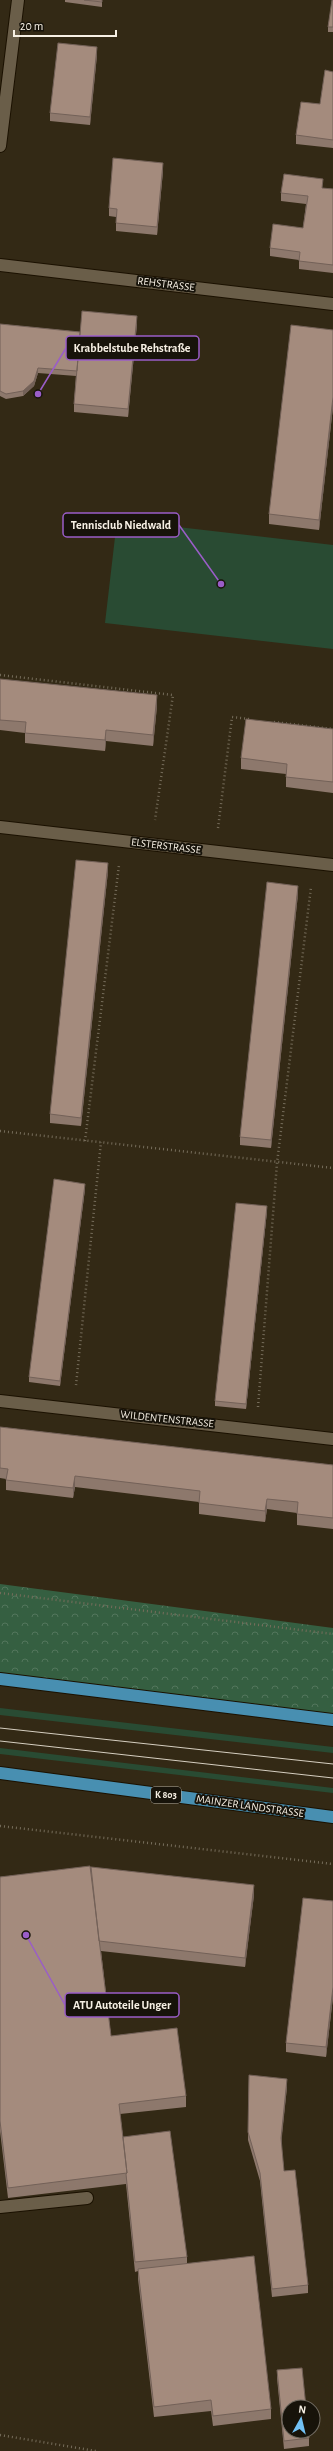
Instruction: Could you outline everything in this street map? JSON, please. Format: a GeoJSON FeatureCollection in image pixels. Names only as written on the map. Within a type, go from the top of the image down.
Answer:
{"type":"FeatureCollection","features":[{"type":"Feature","properties":{"kind":"main road"},"geometry":{"type":"LineString","coordinates":[[0,1679],[333,1720]]}},
{"type":"Feature","properties":{"kind":"main road","name":"MAINZER LANDSTRASSE"},"geometry":{"type":"LineString","coordinates":[[0,1773],[333,1817]]}},
{"type":"Feature","properties":{"kind":"street"},"geometry":{"type":"LineString","coordinates":[[0,146],[18,0]]}},
{"type":"Feature","properties":{"kind":"street","name":"REHSTRASSE"},"geometry":{"type":"LineString","coordinates":[[0,265],[333,304]]}},
{"type":"Feature","properties":{"kind":"street","name":"ELSTERSTRASSE"},"geometry":{"type":"LineString","coordinates":[[0,827],[333,865]]}},
{"type":"Feature","properties":{"kind":"street","name":"WILDENTENSTRASSE"},"geometry":{"type":"LineString","coordinates":[[0,1401],[256,1429],[333,1439]]}},
{"type":"Feature","properties":{"kind":"street"},"geometry":{"type":"LineString","coordinates":[[0,1686],[23,1682]]}},
{"type":"Feature","properties":{"kind":"street"},"geometry":{"type":"LineString","coordinates":[[0,2207],[88,2198]]}},
{"type":"Feature","properties":{"kind":"path"},"geometry":{"type":"LineString","coordinates":[[0,676],[173,695],[151,844]]}},
{"type":"Feature","properties":{"kind":"path"},"geometry":{"type":"LineString","coordinates":[[215,852],[232,717],[255,720]]}},
{"type":"Feature","properties":{"kind":"path"},"geometry":{"type":"LineString","coordinates":[[271,722],[333,729]]}},
{"type":"Feature","properties":{"kind":"path"},"geometry":{"type":"LineString","coordinates":[[86,1141],[122,841]]}},
{"type":"Feature","properties":{"kind":"path"},"geometry":{"type":"LineString","coordinates":[[256,1429],[277,1162],[314,863]]}},
{"type":"Feature","properties":{"kind":"path"},"geometry":{"type":"LineString","coordinates":[[0,1131],[333,1168]]}},
{"type":"Feature","properties":{"kind":"path"},"geometry":{"type":"LineString","coordinates":[[74,1409],[101,1142]]}},
{"type":"Feature","properties":{"kind":"path"},"geometry":{"type":"LineString","coordinates":[[0,1593],[333,1634]]}},
{"type":"Feature","properties":{"kind":"path"},"geometry":{"type":"LineString","coordinates":[[0,1826],[333,1864]]}},
{"type":"Feature","properties":{"kind":"path"},"geometry":{"type":"LineString","coordinates":[[0,2435],[96,2451]]}},
{"type":"Feature","properties":{"kind":"green space"},"geometry":{"type":"Polygon","coordinates":[[[117,520],[333,545],[333,649],[105,623],[117,520]]]}},
{"type":"Feature","properties":{"kind":"green space"},"geometry":{"type":"Polygon","coordinates":[[[0,1584],[333,1628],[333,1720],[0,1679],[0,1584]]]}},
{"type":"Feature","properties":{"kind":"green space"},"geometry":{"type":"Polygon","coordinates":[[[0,1708],[333,1747],[333,1753],[0,1715],[0,1708]]]}},
{"type":"Feature","properties":{"kind":"green space"},"geometry":{"type":"Polygon","coordinates":[[[0,1748],[333,1788],[333,1793],[0,1754],[0,1748]]]}},
{"type":"Feature","properties":{"kind":"building"},"geometry":{"type":"Polygon","coordinates":[[[84,0],[102,0],[102,2],[84,0]]]}},
{"type":"Feature","properties":{"kind":"building"},"geometry":{"type":"Polygon","coordinates":[[[332,0],[333,27],[328,27],[332,0]]]}},
{"type":"Feature","properties":{"kind":"building"},"geometry":{"type":"Polygon","coordinates":[[[58,43],[97,47],[90,117],[50,113],[58,43]]]}},
{"type":"Feature","properties":{"kind":"building"},"geometry":{"type":"Polygon","coordinates":[[[325,70],[333,72],[333,140],[296,135],[301,102],[320,104],[325,70]]]}},
{"type":"Feature","properties":{"kind":"building"},"geometry":{"type":"Polygon","coordinates":[[[113,158],[163,163],[157,227],[116,223],[117,209],[109,208],[113,158]]]}},
{"type":"Feature","properties":{"kind":"building"},"geometry":{"type":"Polygon","coordinates":[[[284,174],[323,179],[322,188],[333,189],[333,265],[299,261],[300,252],[270,248],[273,224],[303,228],[308,196],[281,193],[284,174]]]}},
{"type":"Feature","properties":{"kind":"building"},"geometry":{"type":"Polygon","coordinates":[[[82,311],[137,316],[128,409],[74,404],[82,311]]]}},
{"type":"Feature","properties":{"kind":"building"},"geometry":{"type":"Polygon","coordinates":[[[0,324],[80,332],[77,371],[38,368],[34,381],[23,391],[6,394],[0,391],[0,324]]]}},
{"type":"Feature","properties":{"kind":"building"},"geometry":{"type":"Polygon","coordinates":[[[291,325],[333,330],[333,397],[319,520],[269,514],[291,325]]]}},
{"type":"Feature","properties":{"kind":"building"},"geometry":{"type":"Polygon","coordinates":[[[0,679],[157,695],[153,735],[106,730],[105,740],[25,733],[26,722],[0,720],[0,679]]]}},
{"type":"Feature","properties":{"kind":"building"},"geometry":{"type":"Polygon","coordinates":[[[246,719],[333,729],[333,782],[286,777],[287,764],[241,758],[246,719]]]}},
{"type":"Feature","properties":{"kind":"building"},"geometry":{"type":"Polygon","coordinates":[[[76,860],[108,863],[81,1118],[50,1114],[76,860]]]}},
{"type":"Feature","properties":{"kind":"building"},"geometry":{"type":"Polygon","coordinates":[[[267,882],[298,886],[271,1140],[240,1137],[267,882]]]}},
{"type":"Feature","properties":{"kind":"building"},"geometry":{"type":"Polygon","coordinates":[[[54,1179],[85,1184],[60,1381],[29,1377],[54,1179]]]}},
{"type":"Feature","properties":{"kind":"building"},"geometry":{"type":"Polygon","coordinates":[[[236,1203],[267,1206],[246,1404],[215,1401],[236,1203]]]}},
{"type":"Feature","properties":{"kind":"building"},"geometry":{"type":"Polygon","coordinates":[[[0,1427],[333,1465],[333,1518],[297,1514],[298,1502],[267,1499],[265,1511],[199,1503],[200,1491],[75,1476],[73,1488],[6,1480],[8,1469],[0,1468],[0,1427]]]}},
{"type":"Feature","properties":{"kind":"building"},"geometry":{"type":"Polygon","coordinates":[[[90,1866],[111,2036],[177,2028],[186,2096],[119,2104],[127,2173],[8,2188],[0,2121],[0,1877],[90,1866]]]}},
{"type":"Feature","properties":{"kind":"building"},"geometry":{"type":"Polygon","coordinates":[[[91,1867],[254,1885],[245,1958],[99,1941],[91,1867]]]}},
{"type":"Feature","properties":{"kind":"building"},"geometry":{"type":"Polygon","coordinates":[[[303,1898],[333,1901],[333,1987],[326,2047],[286,2043],[303,1898]]]}},
{"type":"Feature","properties":{"kind":"building"},"geometry":{"type":"Polygon","coordinates":[[[249,2075],[287,2079],[281,2138],[284,2171],[295,2170],[308,2285],[272,2289],[260,2173],[248,2132],[249,2075]]]}},
{"type":"Feature","properties":{"kind":"building"},"geometry":{"type":"Polygon","coordinates":[[[170,2131],[187,2257],[135,2262],[123,2137],[170,2131]]]}},
{"type":"Feature","properties":{"kind":"building"},"geometry":{"type":"Polygon","coordinates":[[[254,2256],[271,2409],[213,2416],[211,2400],[154,2407],[138,2269],[254,2256]]]}},
{"type":"Feature","properties":{"kind":"building"},"geometry":{"type":"Polygon","coordinates":[[[302,2368],[305,2399],[281,2399],[281,2411],[277,2370],[302,2368]]]}},
{"type":"Feature","properties":{"kind":"building"},"geometry":{"type":"Polygon","coordinates":[[[284,2439],[301,2439],[284,2441],[284,2439]]]}},
{"type":"Feature","properties":{"kind":"tram line"},"geometry":{"type":"LineString","coordinates":[[0,1728],[333,1764]]}},
{"type":"Feature","properties":{"kind":"tram line"},"geometry":{"type":"LineString","coordinates":[[0,1741],[333,1778]]}},
{"type":"Feature","properties":{"kind":"place","name":"Krabbelstube Rehstraße"},"geometry":{"type":"Point","coordinates":[38,394]}},
{"type":"Feature","properties":{"kind":"place","name":"Tennisclub Niedwald"},"geometry":{"type":"Point","coordinates":[221,584]}},
{"type":"Feature","properties":{"kind":"place","name":"ATU Autoteile Unger"},"geometry":{"type":"Point","coordinates":[26,1935]}}]}
